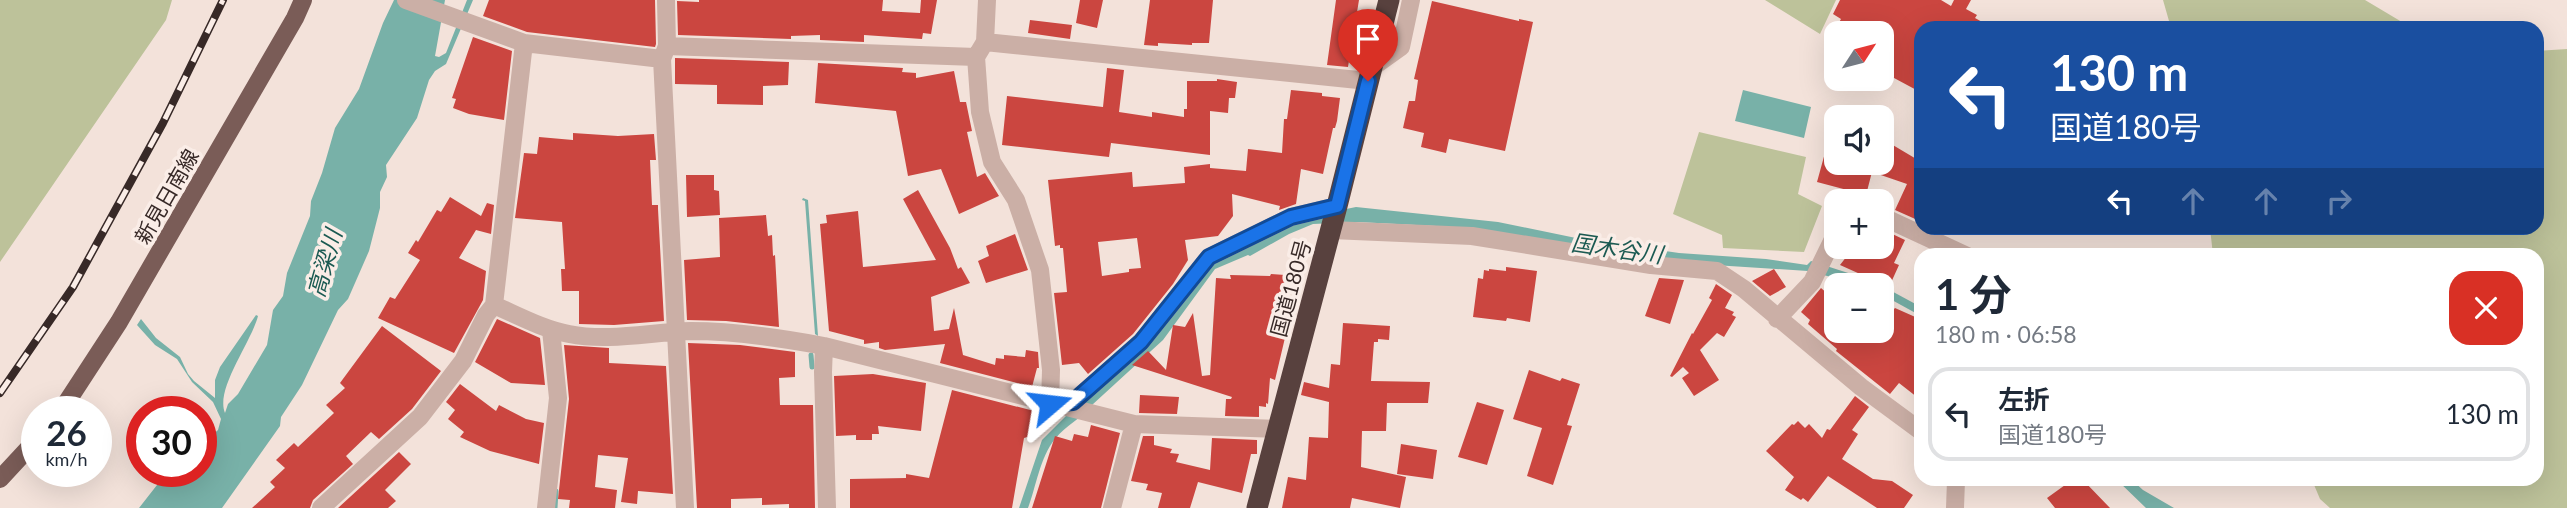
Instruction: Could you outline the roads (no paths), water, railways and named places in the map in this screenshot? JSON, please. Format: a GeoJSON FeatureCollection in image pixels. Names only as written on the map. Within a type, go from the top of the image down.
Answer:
{"type":"FeatureCollection","features":[{"type":"Feature","properties":{"kind":"highway","name":"国道180号"},"geometry":{"type":"LineString","coordinates":[[1257,508],[1389,0]]}},
{"type":"Feature","properties":{"kind":"main road","name":"新見日南線"},"geometry":{"type":"LineString","coordinates":[[71,396],[126,310],[303,0]]}},
{"type":"Feature","properties":{"kind":"main road"},"geometry":{"type":"LineString","coordinates":[[0,479],[21,456]]}},
{"type":"Feature","properties":{"kind":"street"},"geometry":{"type":"LineString","coordinates":[[406,0],[524,43],[665,52],[981,50],[1370,74],[1401,47],[1411,0]]}},
{"type":"Feature","properties":{"kind":"street"},"geometry":{"type":"LineString","coordinates":[[666,0],[665,52],[675,332],[685,508]]}},
{"type":"Feature","properties":{"kind":"street"},"geometry":{"type":"LineString","coordinates":[[987,0],[981,50],[980,112],[992,162],[1016,200],[1040,270],[1051,370],[1050,404]]}},
{"type":"Feature","properties":{"kind":"street"},"geometry":{"type":"LineString","coordinates":[[321,508],[420,417],[463,361],[486,315],[494,305],[524,43]]}},
{"type":"Feature","properties":{"kind":"street"},"geometry":{"type":"LineString","coordinates":[[1050,404],[1073,402],[1141,342],[1209,257],[1291,217],[1337,206]]}},
{"type":"Feature","properties":{"kind":"street"},"geometry":{"type":"LineString","coordinates":[[1894,222],[1914,231]]}},
{"type":"Feature","properties":{"kind":"street"},"geometry":{"type":"LineString","coordinates":[[1331,230],[1472,236],[1651,265],[1717,271],[1744,289],[1861,387],[1914,426]]}},
{"type":"Feature","properties":{"kind":"street"},"geometry":{"type":"LineString","coordinates":[[1922,235],[1950,248]]}},
{"type":"Feature","properties":{"kind":"street"},"geometry":{"type":"LineString","coordinates":[[1777,319],[1812,282],[1824,259]]}},
{"type":"Feature","properties":{"kind":"street"},"geometry":{"type":"LineString","coordinates":[[494,305],[551,330],[573,335],[662,335],[692,331],[779,338],[824,346],[1134,424],[1277,429]]}},
{"type":"Feature","properties":{"kind":"street"},"geometry":{"type":"LineString","coordinates":[[546,508],[558,398],[551,330]]}},
{"type":"Feature","properties":{"kind":"street"},"geometry":{"type":"LineString","coordinates":[[824,346],[822,372],[827,508]]}},
{"type":"Feature","properties":{"kind":"street"},"geometry":{"type":"LineString","coordinates":[[1112,508],[1134,424]]}},
{"type":"Feature","properties":{"kind":"street"},"geometry":{"type":"LineString","coordinates":[[1955,508],[1956,486]]}},
{"type":"Feature","properties":{"kind":"water","name":"高梁川"},"geometry":{"type":"Polygon","coordinates":[[[394,0],[445,0],[435,56],[439,57],[446,53],[467,0],[473,0],[446,64],[435,71],[429,80],[417,118],[386,165],[387,177],[380,192],[380,208],[369,251],[348,299],[338,310],[302,385],[281,417],[280,426],[222,508],[139,508],[155,487],[217,487],[217,431],[221,419],[217,410],[215,380],[220,367],[256,315],[258,316],[229,379],[223,403],[225,413],[228,404],[238,394],[267,345],[273,310],[283,296],[287,273],[310,216],[311,201],[335,128],[359,89],[394,0]]]}},
{"type":"Feature","properties":{"kind":"water"},"geometry":{"type":"Polygon","coordinates":[[[1743,90],[1811,107],[1804,138],[1735,121],[1743,90]]]}},
{"type":"Feature","properties":{"kind":"water"},"geometry":{"type":"Polygon","coordinates":[[[803,198],[808,200],[818,336],[815,334],[803,198]]]}},
{"type":"Feature","properties":{"kind":"water","name":"国木谷川"},"geometry":{"type":"Polygon","coordinates":[[[1356,207],[1498,222],[1576,238],[1679,253],[1766,259],[1807,265],[1811,261],[1848,273],[1824,273],[1824,275],[1808,271],[1714,265],[1436,226],[1357,222],[1313,224],[1250,256],[1215,269],[1163,340],[1055,439],[1042,463],[1028,508],[1019,508],[1042,440],[1083,399],[1209,260],[1302,218],[1356,207]]]}},
{"type":"Feature","properties":{"kind":"water"},"geometry":{"type":"Polygon","coordinates":[[[1894,292],[1914,303],[1914,312],[1894,301],[1894,292]]]}},
{"type":"Feature","properties":{"kind":"water"},"geometry":{"type":"Polygon","coordinates":[[[141,319],[156,338],[180,357],[194,381],[213,396],[207,396],[192,382],[177,359],[155,345],[137,325],[141,319]]]}},
{"type":"Feature","properties":{"kind":"water"},"geometry":{"type":"Polygon","coordinates":[[[2123,486],[2139,486],[2174,508],[2146,508],[2123,486]]]}},
{"type":"Feature","properties":{"kind":"waterway"},"geometry":{"type":"LineString","coordinates":[[811,355],[812,367]]}},
{"type":"Feature","properties":{"kind":"waterway"},"geometry":{"type":"LineString","coordinates":[[555,508],[556,491]]}},
{"type":"Feature","properties":{"kind":"railway"},"geometry":{"type":"LineString","coordinates":[[0,393],[73,287],[163,123],[223,0]]}}]}
